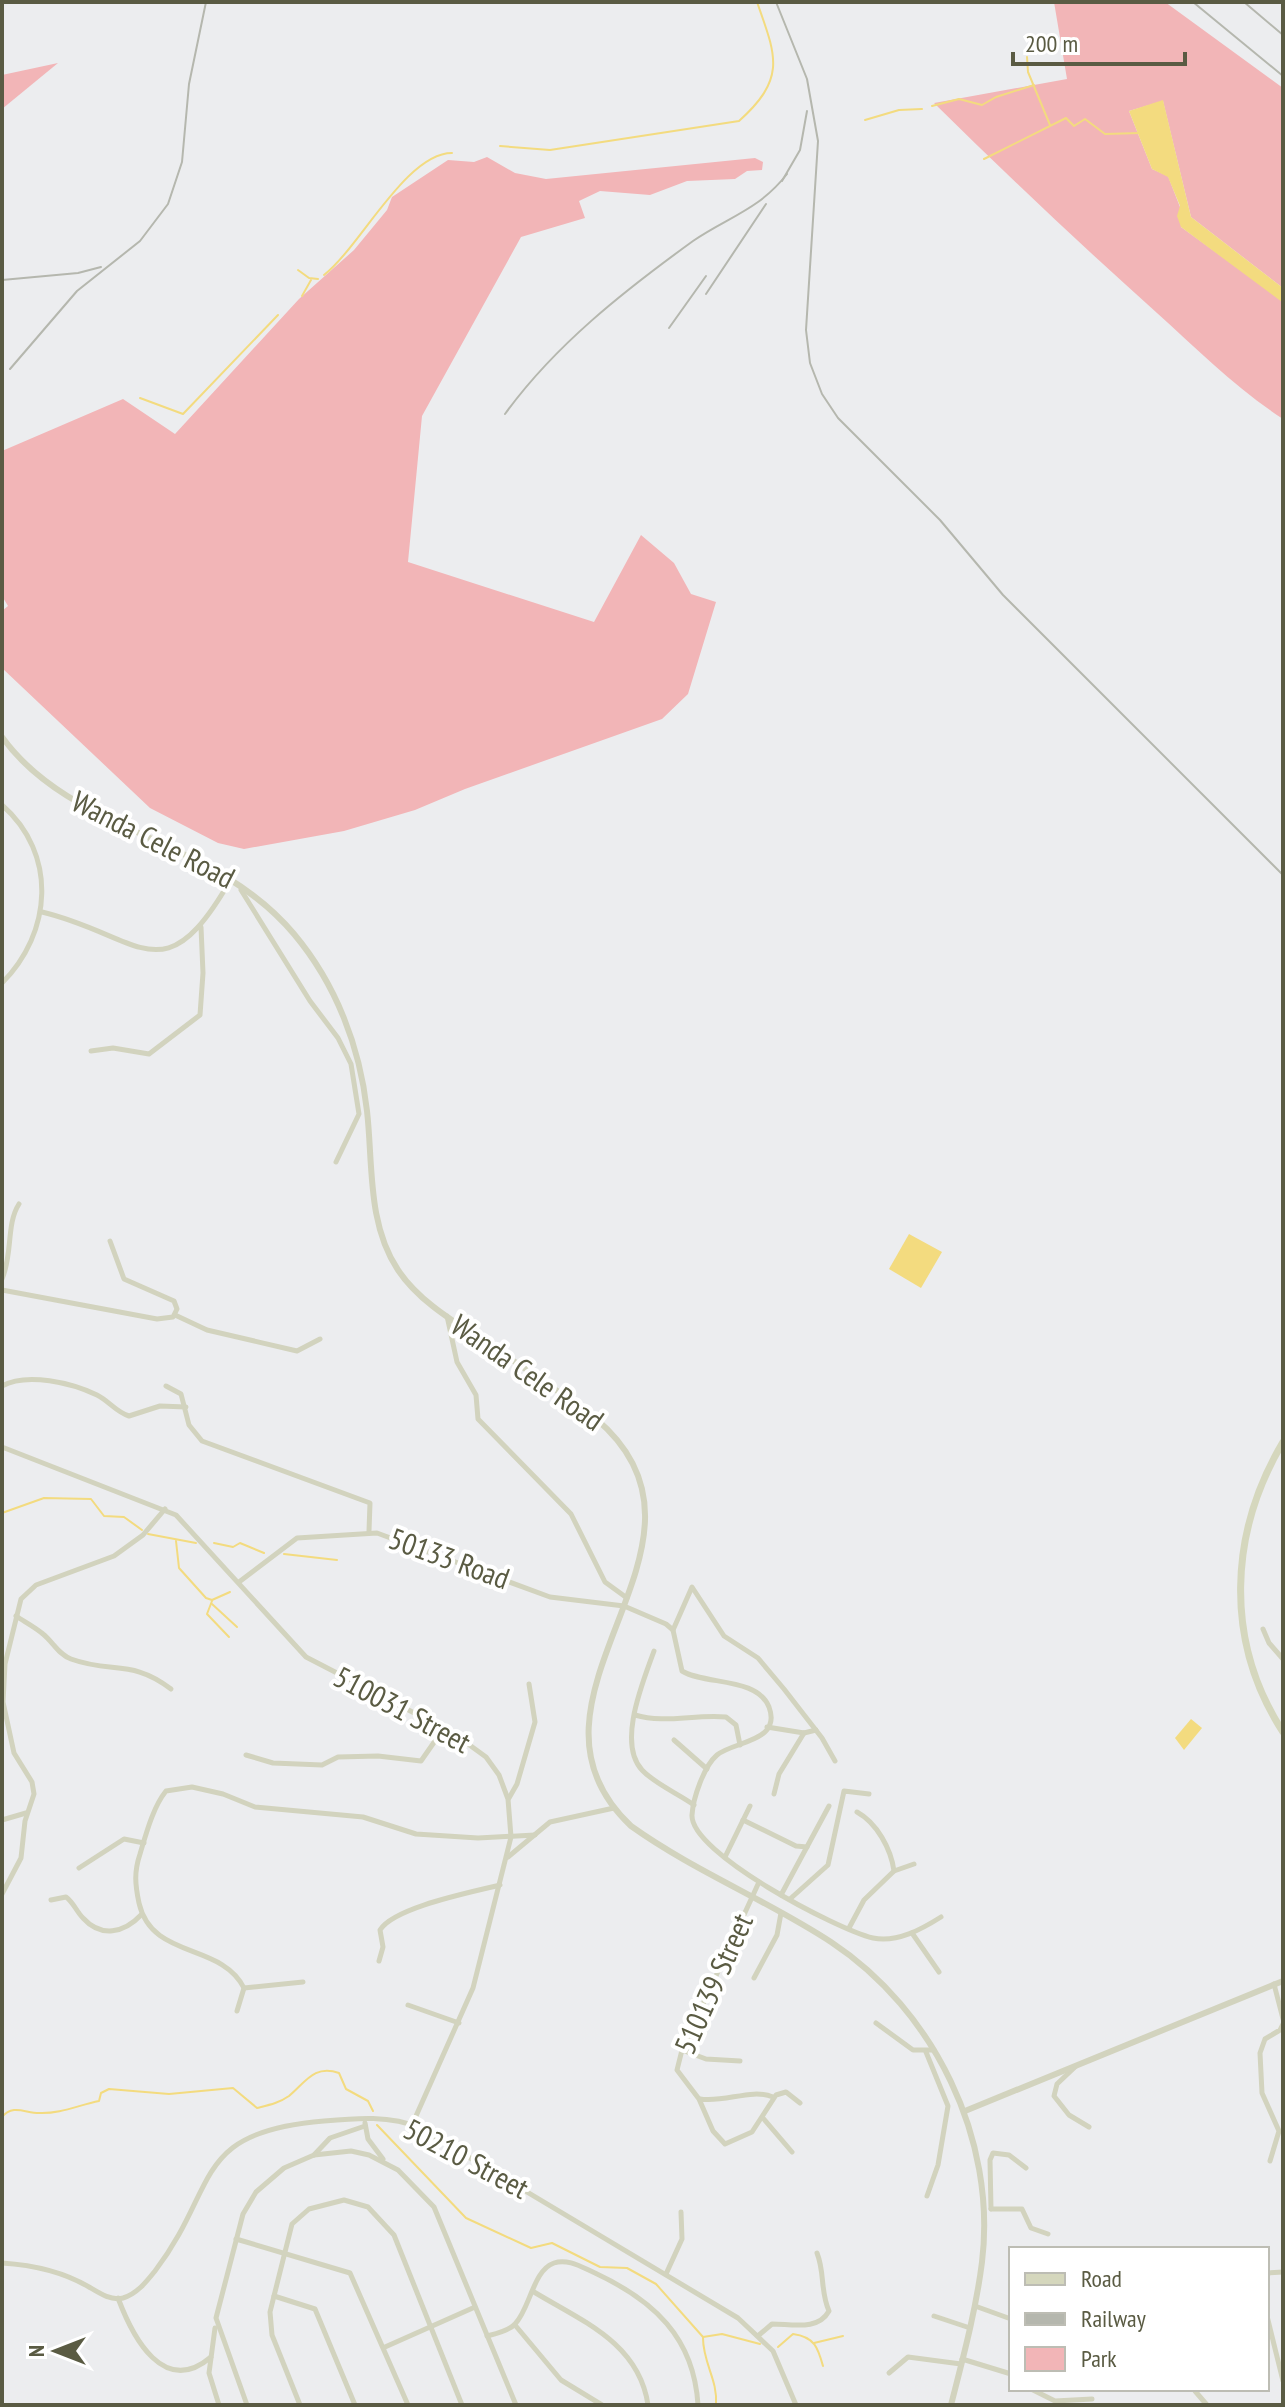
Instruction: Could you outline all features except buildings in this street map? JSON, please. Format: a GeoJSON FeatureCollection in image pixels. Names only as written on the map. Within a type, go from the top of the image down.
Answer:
{"type":"FeatureCollection","features":[{"type":"Feature","properties":{"kind":"main road"},"geometry":{"type":"LineString","coordinates":[[1283,1442],[1271,1463],[1247,1526],[1239,1581],[1241,1620],[1249,1658],[1264,1697],[1283,1732]]}},
{"type":"Feature","properties":{"kind":"street","name":"Wanda Cele Road"},"geometry":{"type":"LineString","coordinates":[[2,737],[30,769],[74,800],[231,879],[295,935],[339,1004],[364,1087],[377,1217],[385,1247],[407,1282],[447,1316],[595,1418],[630,1455],[644,1491],[647,1517],[642,1554],[592,1692],[587,1720],[592,1768],[614,1808],[643,1834],[833,1943],[869,1971],[905,2009],[965,2111],[987,2209],[975,2306],[951,2405]]}},
{"type":"Feature","properties":{"kind":"street"},"geometry":{"type":"LineString","coordinates":[[2,805],[22,826],[33,849],[42,884],[42,912],[30,948],[2,983]]}},
{"type":"Feature","properties":{"kind":"street"},"geometry":{"type":"LineString","coordinates":[[42,912],[75,921],[132,947],[154,952],[179,946],[201,926],[231,879],[247,897],[260,923],[289,961],[351,1064],[359,1114],[336,1162]]}},
{"type":"Feature","properties":{"kind":"street"},"geometry":{"type":"LineString","coordinates":[[91,1051],[113,1048],[152,1053],[200,1015],[203,973],[201,926]]}},
{"type":"Feature","properties":{"kind":"street"},"geometry":{"type":"LineString","coordinates":[[2,1279],[10,1259],[12,1218],[19,1204]]}},
{"type":"Feature","properties":{"kind":"street"},"geometry":{"type":"LineString","coordinates":[[110,1241],[124,1279],[174,1301],[175,1315]]}},
{"type":"Feature","properties":{"kind":"street"},"geometry":{"type":"LineString","coordinates":[[2,1290],[157,1319],[170,1319],[175,1315]]}},
{"type":"Feature","properties":{"kind":"street"},"geometry":{"type":"LineString","coordinates":[[175,1315],[207,1330],[297,1351],[305,1350],[320,1339]]}},
{"type":"Feature","properties":{"kind":"street"},"geometry":{"type":"LineString","coordinates":[[447,1316],[457,1362],[476,1395],[478,1419],[577,1522],[605,1582],[625,1602],[673,1630]]}},
{"type":"Feature","properties":{"kind":"street"},"geometry":{"type":"LineString","coordinates":[[2,1386],[21,1379],[79,1389],[95,1394],[129,1416],[160,1406],[186,1407]]}},
{"type":"Feature","properties":{"kind":"street"},"geometry":{"type":"LineString","coordinates":[[166,1386],[181,1394],[189,1425],[198,1438],[370,1503],[369,1531]]}},
{"type":"Feature","properties":{"kind":"street","name":"510031 Street"},"geometry":{"type":"LineString","coordinates":[[2,1447],[176,1515],[306,1657],[444,1728],[486,1757],[499,1775],[508,1799],[511,1837],[482,1960],[459,2023],[412,2125]]}},
{"type":"Feature","properties":{"kind":"street"},"geometry":{"type":"LineString","coordinates":[[2,1894],[21,1858],[27,1812],[34,1788],[14,1753],[3,1702],[5,1664],[21,1599],[31,1587],[114,1556],[143,1535],[165,1509]]}},
{"type":"Feature","properties":{"kind":"street","name":"50133 Road"},"geometry":{"type":"LineString","coordinates":[[239,1582],[293,1539],[369,1531],[550,1597],[625,1602]]}},
{"type":"Feature","properties":{"kind":"street"},"geometry":{"type":"LineString","coordinates":[[835,1761],[816,1730],[758,1658],[724,1636],[698,1593],[689,1588],[673,1630],[682,1671],[760,1696],[769,1709],[767,1727],[756,1739],[719,1754],[707,1769],[694,1805],[692,1820],[697,1833],[725,1857],[781,1895],[878,1939],[912,1933],[941,1917]]}},
{"type":"Feature","properties":{"kind":"street"},"geometry":{"type":"LineString","coordinates":[[16,1616],[44,1635],[63,1655],[99,1667],[127,1666],[144,1671],[171,1689]]}},
{"type":"Feature","properties":{"kind":"street"},"geometry":{"type":"LineString","coordinates":[[1263,1629],[1269,1643],[1283,1659]]}},
{"type":"Feature","properties":{"kind":"street"},"geometry":{"type":"LineString","coordinates":[[654,1651],[630,1738],[637,1762],[645,1773],[694,1805]]}},
{"type":"Feature","properties":{"kind":"street"},"geometry":{"type":"LineString","coordinates":[[508,1799],[517,1784],[535,1722],[529,1684]]}},
{"type":"Feature","properties":{"kind":"street"},"geometry":{"type":"LineString","coordinates":[[635,1715],[658,1721],[686,1715],[726,1717],[736,1725],[740,1745]]}},
{"type":"Feature","properties":{"kind":"street"},"geometry":{"type":"LineString","coordinates":[[767,1727],[804,1733],[816,1730]]}},
{"type":"Feature","properties":{"kind":"street"},"geometry":{"type":"LineString","coordinates":[[246,1755],[273,1763],[322,1765],[338,1757],[378,1756],[421,1761],[444,1728]]}},
{"type":"Feature","properties":{"kind":"street"},"geometry":{"type":"LineString","coordinates":[[774,1794],[779,1774],[804,1733]]}},
{"type":"Feature","properties":{"kind":"street"},"geometry":{"type":"LineString","coordinates":[[674,1740],[707,1769]]}},
{"type":"Feature","properties":{"kind":"street"},"geometry":{"type":"LineString","coordinates":[[244,1988],[230,1969],[151,1930],[142,1915],[135,1879],[144,1843],[161,1797],[179,1787],[216,1791],[266,1809],[363,1817],[416,1834],[535,1835]]}},
{"type":"Feature","properties":{"kind":"street"},"geometry":{"type":"LineString","coordinates":[[790,1899],[828,1865],[842,1793],[855,1790],[869,1794]]}},
{"type":"Feature","properties":{"kind":"street"},"geometry":{"type":"LineString","coordinates":[[725,1857],[750,1806]]}},
{"type":"Feature","properties":{"kind":"street"},"geometry":{"type":"LineString","coordinates":[[781,1895],[829,1806]]}},
{"type":"Feature","properties":{"kind":"street"},"geometry":{"type":"LineString","coordinates":[[507,1858],[556,1820],[614,1808]]}},
{"type":"Feature","properties":{"kind":"street"},"geometry":{"type":"LineString","coordinates":[[2,1820],[27,1812]]}},
{"type":"Feature","properties":{"kind":"street"},"geometry":{"type":"LineString","coordinates":[[857,1812],[887,1847],[894,1871]]}},
{"type":"Feature","properties":{"kind":"street"},"geometry":{"type":"LineString","coordinates":[[743,1820],[796,1846],[808,1846]]}},
{"type":"Feature","properties":{"kind":"street"},"geometry":{"type":"LineString","coordinates":[[79,1868],[124,1839],[144,1843]]}},
{"type":"Feature","properties":{"kind":"street"},"geometry":{"type":"LineString","coordinates":[[849,1928],[864,1900],[894,1871],[914,1864]]}},
{"type":"Feature","properties":{"kind":"street","name":"510139 Street"},"geometry":{"type":"LineString","coordinates":[[759,1882],[682,2050],[677,2070],[699,2099],[704,2116],[725,2144],[748,2135],[763,2118],[773,2097]]}},
{"type":"Feature","properties":{"kind":"street"},"geometry":{"type":"LineString","coordinates":[[379,1961],[383,1947],[380,1930],[385,1923],[420,1907],[500,1885]]}},
{"type":"Feature","properties":{"kind":"street"},"geometry":{"type":"LineString","coordinates":[[51,1900],[66,1897],[85,1920],[111,1932],[123,1929],[142,1915]]}},
{"type":"Feature","properties":{"kind":"street"},"geometry":{"type":"LineString","coordinates":[[754,1978],[777,1935],[781,1913]]}},
{"type":"Feature","properties":{"kind":"street"},"geometry":{"type":"LineString","coordinates":[[912,1933],[939,1972]]}},
{"type":"Feature","properties":{"kind":"street"},"geometry":{"type":"LineString","coordinates":[[965,2111],[1283,1981]]}},
{"type":"Feature","properties":{"kind":"street"},"geometry":{"type":"LineString","coordinates":[[244,1988],[303,1982]]}},
{"type":"Feature","properties":{"kind":"street"},"geometry":{"type":"LineString","coordinates":[[1270,2161],[1279,2131],[1262,2093],[1261,2046],[1283,2022],[1274,1984]]}},
{"type":"Feature","properties":{"kind":"street"},"geometry":{"type":"LineString","coordinates":[[237,2011],[244,1988]]}},
{"type":"Feature","properties":{"kind":"street"},"geometry":{"type":"LineString","coordinates":[[408,2005],[459,2023]]}},
{"type":"Feature","properties":{"kind":"street"},"geometry":{"type":"LineString","coordinates":[[876,2023],[908,2047],[930,2051],[948,2106],[938,2165],[927,2196]]}},
{"type":"Feature","properties":{"kind":"street"},"geometry":{"type":"LineString","coordinates":[[682,2050],[706,2059],[740,2061]]}},
{"type":"Feature","properties":{"kind":"street"},"geometry":{"type":"LineString","coordinates":[[1077,2065],[1057,2084],[1054,2096],[1069,2115],[1089,2127]]}},
{"type":"Feature","properties":{"kind":"street"},"geometry":{"type":"LineString","coordinates":[[699,2099],[728,2100],[756,2092],[773,2097],[786,2092],[800,2103]]}},
{"type":"Feature","properties":{"kind":"street"},"geometry":{"type":"LineString","coordinates":[[763,2118],[792,2152]]}},
{"type":"Feature","properties":{"kind":"street"},"geometry":{"type":"LineString","coordinates":[[365,2119],[368,2139],[387,2163],[417,2185],[434,2207],[516,2405]]}},
{"type":"Feature","properties":{"kind":"street","name":"50210 Street"},"geometry":{"type":"LineString","coordinates":[[118,2298],[138,2290],[153,2274],[176,2238],[208,2175],[237,2143],[257,2133],[297,2123],[365,2119],[412,2125],[666,2274],[759,2335],[780,2363],[796,2405]]}},
{"type":"Feature","properties":{"kind":"street"},"geometry":{"type":"LineString","coordinates":[[314,2155],[330,2138],[365,2126]]}},
{"type":"Feature","properties":{"kind":"street"},"geometry":{"type":"LineString","coordinates":[[219,2405],[210,2378],[216,2318],[246,2206],[256,2192],[284,2168],[314,2155],[351,2151],[387,2163]]}},
{"type":"Feature","properties":{"kind":"street"},"geometry":{"type":"LineString","coordinates":[[1026,2168],[1004,2153],[993,2153],[987,2209],[1022,2209],[1031,2228],[1048,2234]]}},
{"type":"Feature","properties":{"kind":"street"},"geometry":{"type":"LineString","coordinates":[[300,2405],[270,2327],[283,2252],[292,2224],[309,2209],[344,2200],[368,2207],[394,2235],[462,2405]]}},
{"type":"Feature","properties":{"kind":"street"},"geometry":{"type":"LineString","coordinates":[[666,2274],[682,2239],[681,2212]]}},
{"type":"Feature","properties":{"kind":"street"},"geometry":{"type":"LineString","coordinates":[[236,2239],[350,2273],[408,2405]]}},
{"type":"Feature","properties":{"kind":"street"},"geometry":{"type":"LineString","coordinates":[[759,2335],[772,2324],[816,2323],[828,2314],[822,2297],[822,2270],[817,2253]]}},
{"type":"Feature","properties":{"kind":"street"},"geometry":{"type":"LineString","coordinates":[[2,2263],[42,2267],[118,2298],[138,2341],[171,2370],[188,2372],[211,2357]]}},
{"type":"Feature","properties":{"kind":"street"},"geometry":{"type":"LineString","coordinates":[[487,2336],[515,2325],[542,2274],[552,2263],[573,2263],[628,2289],[651,2304],[672,2326],[683,2346],[698,2405]]}},
{"type":"Feature","properties":{"kind":"street"},"geometry":{"type":"LineString","coordinates":[[534,2292],[617,2344],[640,2375],[648,2405]]}},
{"type":"Feature","properties":{"kind":"street"},"geometry":{"type":"LineString","coordinates":[[274,2296],[315,2309],[355,2405]]}},
{"type":"Feature","properties":{"kind":"street"},"geometry":{"type":"LineString","coordinates":[[975,2306],[1009,2318]]}},
{"type":"Feature","properties":{"kind":"street"},"geometry":{"type":"LineString","coordinates":[[385,2347],[475,2307]]}},
{"type":"Feature","properties":{"kind":"street"},"geometry":{"type":"LineString","coordinates":[[934,2316],[970,2328]]}},
{"type":"Feature","properties":{"kind":"street"},"geometry":{"type":"LineString","coordinates":[[216,2318],[247,2405]]}},
{"type":"Feature","properties":{"kind":"street"},"geometry":{"type":"LineString","coordinates":[[1269,2324],[1283,2381]]}},
{"type":"Feature","properties":{"kind":"street"},"geometry":{"type":"LineString","coordinates":[[515,2325],[561,2380],[602,2405]]}},
{"type":"Feature","properties":{"kind":"street"},"geometry":{"type":"LineString","coordinates":[[889,2373],[908,2357],[962,2362],[1009,2374]]}},
{"type":"Feature","properties":{"kind":"street"},"geometry":{"type":"LineString","coordinates":[[1035,2391],[1055,2401],[1092,2399]]}},
{"type":"Feature","properties":{"kind":"street"},"geometry":{"type":"LineString","coordinates":[[1195,2391],[1207,2405]]}},
{"type":"Feature","properties":{"kind":"green space"},"geometry":{"type":"Polygon","coordinates":[[[1054,2],[1165,2],[1283,88],[1283,288],[1191,217],[1163,101],[1129,111],[1152,169],[1168,176],[1180,207],[1181,227],[1283,301],[1283,419],[1203,355],[1044,210],[934,103],[1067,79],[1054,2]]]}},
{"type":"Feature","properties":{"kind":"green space"},"geometry":{"type":"Polygon","coordinates":[[[58,63],[2,109],[2,75],[58,63]]]}},
{"type":"Feature","properties":{"kind":"green space"},"geometry":{"type":"Polygon","coordinates":[[[487,157],[515,173],[546,179],[755,158],[763,162],[762,170],[747,171],[735,179],[687,181],[650,195],[600,191],[579,201],[585,218],[521,237],[422,416],[408,562],[594,622],[641,535],[674,563],[691,594],[716,602],[688,694],[662,719],[465,789],[415,810],[344,831],[244,849],[218,843],[150,808],[2,668],[2,611],[8,606],[2,596],[2,451],[123,399],[175,434],[299,299],[354,250],[387,210],[392,197],[448,160],[474,162],[487,157]]]}},
{"type":"Feature","properties":{"kind":"shaded area"},"geometry":{"type":"Polygon","coordinates":[[[1163,100],[1191,217],[1283,288],[1282,302],[1181,227],[1177,216],[1180,206],[1168,177],[1152,169],[1129,111],[1163,100]]]}},
{"type":"Feature","properties":{"kind":"shaded area"},"geometry":{"type":"Polygon","coordinates":[[[909,1234],[942,1252],[921,1288],[889,1269],[909,1234]]]}},
{"type":"Feature","properties":{"kind":"shaded area"},"geometry":{"type":"Polygon","coordinates":[[[1191,1719],[1202,1728],[1184,1750],[1175,1738],[1191,1719]]]}},
{"type":"Feature","properties":{"kind":"waterway"},"geometry":{"type":"LineString","coordinates":[[500,146],[550,150],[739,121],[765,92],[773,66],[769,37],[757,2]]}},
{"type":"Feature","properties":{"kind":"waterway"},"geometry":{"type":"LineString","coordinates":[[1027,57],[1028,72],[1050,125]]}},
{"type":"Feature","properties":{"kind":"waterway"},"geometry":{"type":"LineString","coordinates":[[932,106],[959,99],[982,105],[996,97],[1034,85]]}},
{"type":"Feature","properties":{"kind":"waterway"},"geometry":{"type":"LineString","coordinates":[[865,120],[899,110],[922,109]]}},
{"type":"Feature","properties":{"kind":"waterway"},"geometry":{"type":"LineString","coordinates":[[984,159],[1066,118],[1074,126],[1085,119],[1105,134],[1140,133]]}},
{"type":"Feature","properties":{"kind":"waterway"},"geometry":{"type":"LineString","coordinates":[[324,275],[401,184],[435,157],[452,153]]}},
{"type":"Feature","properties":{"kind":"waterway"},"geometry":{"type":"LineString","coordinates":[[298,270],[309,278],[318,279]]}},
{"type":"Feature","properties":{"kind":"waterway"},"geometry":{"type":"LineString","coordinates":[[302,296],[311,280]]}},
{"type":"Feature","properties":{"kind":"waterway"},"geometry":{"type":"LineString","coordinates":[[140,398],[183,414],[278,315]]}},
{"type":"Feature","properties":{"kind":"waterway"},"geometry":{"type":"LineString","coordinates":[[2,1513],[44,1498],[91,1499],[104,1516],[124,1517],[142,1530]]}},
{"type":"Feature","properties":{"kind":"waterway"},"geometry":{"type":"LineString","coordinates":[[148,1534],[196,1543]]}},
{"type":"Feature","properties":{"kind":"waterway"},"geometry":{"type":"LineString","coordinates":[[176,1541],[179,1568],[206,1598],[212,1600],[230,1592]]}},
{"type":"Feature","properties":{"kind":"waterway"},"geometry":{"type":"LineString","coordinates":[[214,1543],[233,1547],[240,1543],[264,1553]]}},
{"type":"Feature","properties":{"kind":"waterway"},"geometry":{"type":"LineString","coordinates":[[284,1554],[337,1560]]}},
{"type":"Feature","properties":{"kind":"waterway"},"geometry":{"type":"LineString","coordinates":[[212,1601],[207,1614],[229,1637]]}},
{"type":"Feature","properties":{"kind":"waterway"},"geometry":{"type":"LineString","coordinates":[[212,1604],[237,1627]]}},
{"type":"Feature","properties":{"kind":"waterway"},"geometry":{"type":"LineString","coordinates":[[2,2117],[15,2110],[47,2113],[69,2109],[99,2101],[101,2093],[109,2089],[169,2094],[233,2088],[257,2108],[289,2096],[311,2076],[323,2071],[339,2073],[346,2089],[368,2101],[373,2111]]}},
{"type":"Feature","properties":{"kind":"waterway"},"geometry":{"type":"LineString","coordinates":[[377,2125],[466,2218],[531,2248],[552,2243],[600,2267],[627,2268],[656,2284],[703,2337],[722,2334],[760,2344]]}},
{"type":"Feature","properties":{"kind":"waterway"},"geometry":{"type":"LineString","coordinates":[[778,2347],[793,2334],[806,2338],[817,2349],[823,2366]]}},
{"type":"Feature","properties":{"kind":"waterway"},"geometry":{"type":"LineString","coordinates":[[814,2343],[843,2336]]}},
{"type":"Feature","properties":{"kind":"waterway"},"geometry":{"type":"LineString","coordinates":[[703,2338],[716,2405]]}},
{"type":"Feature","properties":{"kind":"railway"},"geometry":{"type":"LineString","coordinates":[[10,369],[77,291],[140,241],[168,204],[182,162],[189,84],[206,2]]}},
{"type":"Feature","properties":{"kind":"railway"},"geometry":{"type":"LineString","coordinates":[[776,2],[807,79],[818,141],[806,330],[810,363],[822,394],[838,418],[940,520],[1003,595],[1283,875]]}},
{"type":"Feature","properties":{"kind":"railway"},"geometry":{"type":"LineString","coordinates":[[1193,2],[1283,76]]}},
{"type":"Feature","properties":{"kind":"railway"},"geometry":{"type":"LineString","coordinates":[[1244,2],[1283,35]]}},
{"type":"Feature","properties":{"kind":"railway"},"geometry":{"type":"LineString","coordinates":[[782,181],[800,150],[807,111]]}},
{"type":"Feature","properties":{"kind":"railway"},"geometry":{"type":"LineString","coordinates":[[505,414],[546,365],[592,320],[693,241],[754,205],[787,174]]}},
{"type":"Feature","properties":{"kind":"railway"},"geometry":{"type":"LineString","coordinates":[[706,294],[766,204]]}},
{"type":"Feature","properties":{"kind":"railway"},"geometry":{"type":"LineString","coordinates":[[2,280],[78,273],[101,267]]}},
{"type":"Feature","properties":{"kind":"railway"},"geometry":{"type":"LineString","coordinates":[[669,328],[706,276]]}}]}
